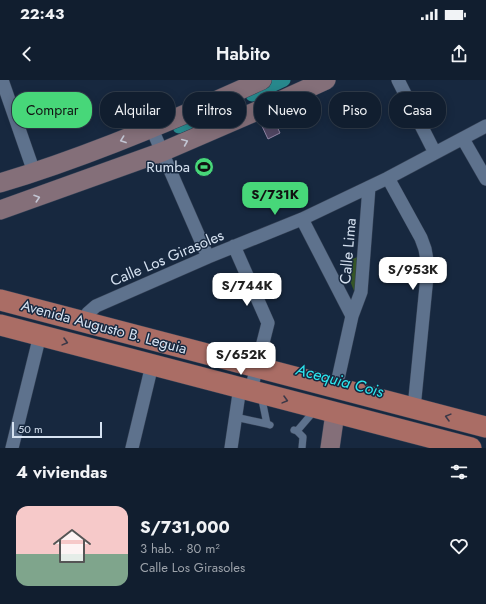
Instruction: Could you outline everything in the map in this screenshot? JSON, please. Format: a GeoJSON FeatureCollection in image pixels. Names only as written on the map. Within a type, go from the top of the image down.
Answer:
{"type":"FeatureCollection","features":[{"type":"Feature","properties":{"kind":"main road"},"geometry":{"type":"LineString","coordinates":[[0,183],[152,129],[262,80]]}},
{"type":"Feature","properties":{"kind":"main road"},"geometry":{"type":"LineString","coordinates":[[0,210],[162,152],[326,80]]}},
{"type":"Feature","properties":{"kind":"main road","name":"Avenida Augusto B. Leguia"},"geometry":{"type":"LineString","coordinates":[[0,300],[486,427]]}},
{"type":"Feature","properties":{"kind":"main road","name":"Avenida Augusto B. Leguia"},"geometry":{"type":"LineString","coordinates":[[0,325],[326,410],[431,443],[471,448]]}},
{"type":"Feature","properties":{"kind":"main road"},"geometry":{"type":"LineString","coordinates":[[326,410],[330,448]]}},
{"type":"Feature","properties":{"kind":"street"},"geometry":{"type":"LineString","coordinates":[[2,80],[34,172]]}},
{"type":"Feature","properties":{"kind":"street"},"geometry":{"type":"LineString","coordinates":[[398,80],[435,153]]}},
{"type":"Feature","properties":{"kind":"street","name":"Calle Los Girasoles"},"geometry":{"type":"LineString","coordinates":[[84,322],[88,313],[96,306],[234,246],[302,219],[388,178],[486,126]]}},
{"type":"Feature","properties":{"kind":"street"},"geometry":{"type":"LineString","coordinates":[[152,129],[208,257]]}},
{"type":"Feature","properties":{"kind":"street"},"geometry":{"type":"LineString","coordinates":[[462,139],[486,179]]}},
{"type":"Feature","properties":{"kind":"street"},"geometry":{"type":"LineString","coordinates":[[388,178],[421,238],[425,249],[428,266],[414,408]]}},
{"type":"Feature","properties":{"kind":"street","name":"Calle Lima"},"geometry":{"type":"LineString","coordinates":[[336,388],[352,316],[361,292],[369,187]]}},
{"type":"Feature","properties":{"kind":"street","name":"Calle Lima"},"geometry":{"type":"LineString","coordinates":[[302,219],[352,316]]}},
{"type":"Feature","properties":{"kind":"street"},"geometry":{"type":"LineString","coordinates":[[231,448],[235,417],[251,390],[268,323],[234,246]]}},
{"type":"Feature","properties":{"kind":"street"},"geometry":{"type":"LineString","coordinates":[[8,446],[40,335]]}},
{"type":"Feature","properties":{"kind":"street"},"geometry":{"type":"LineString","coordinates":[[132,448],[152,365]]}},
{"type":"Feature","properties":{"kind":"lane"},"geometry":{"type":"LineString","coordinates":[[235,417],[268,424],[251,390]]}},
{"type":"Feature","properties":{"kind":"lane"},"geometry":{"type":"LineString","coordinates":[[302,448],[303,437],[296,430],[326,410]]}},
{"type":"Feature","properties":{"kind":"green space"},"geometry":{"type":"Polygon","coordinates":[[[362,255],[356,296],[343,263],[362,255]]]}},
{"type":"Feature","properties":{"kind":"building"},"geometry":{"type":"Polygon","coordinates":[[[263,128],[278,128],[280,133],[268,139],[263,128]]]}},
{"type":"Feature","properties":{"kind":"waterway"},"geometry":{"type":"LineString","coordinates":[[252,95],[284,80]]}},
{"type":"Feature","properties":{"kind":"waterway"},"geometry":{"type":"LineString","coordinates":[[179,127],[183,125]]}},
{"type":"Feature","properties":{"kind":"place","name":"Rumba"},"geometry":{"type":"Point","coordinates":[204,167]}},
{"type":"Feature","properties":{"kind":"water label","name":"Acequia Cois"},"geometry":{"type":"Point","coordinates":[340,380]}}]}
